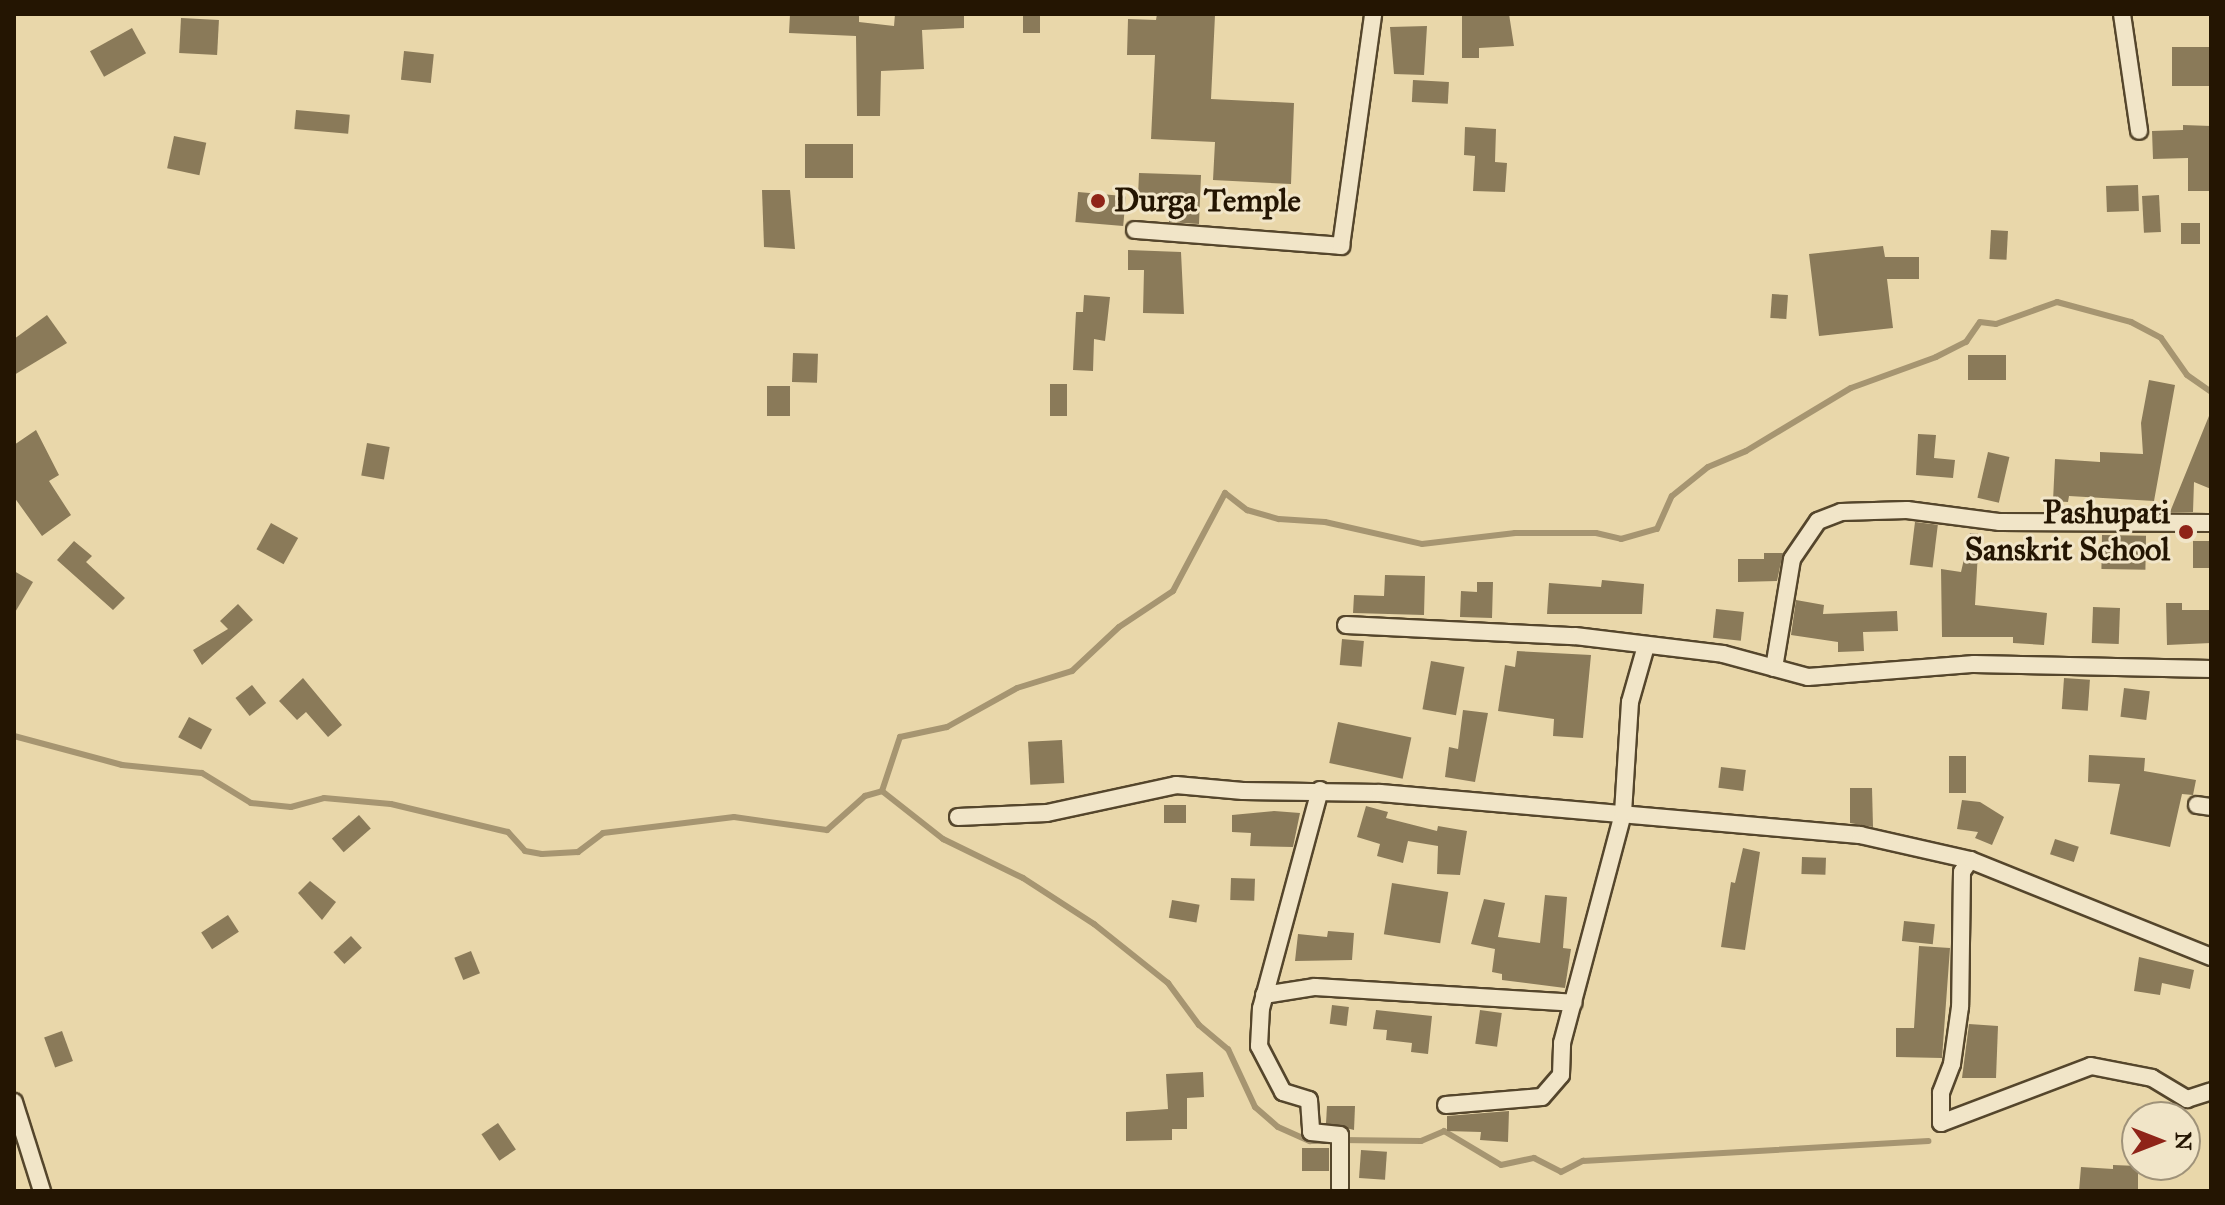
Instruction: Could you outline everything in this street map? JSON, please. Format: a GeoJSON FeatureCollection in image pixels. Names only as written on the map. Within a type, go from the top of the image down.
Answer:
{"type":"FeatureCollection","features":[{"type":"Feature","properties":{"kind":"street"},"geometry":{"type":"LineString","coordinates":[[1135,230],[1341,246],[1373,14]]}},
{"type":"Feature","properties":{"kind":"street"},"geometry":{"type":"LineString","coordinates":[[2122,14],[2139,131]]}},
{"type":"Feature","properties":{"kind":"street"},"geometry":{"type":"LineString","coordinates":[[1774,668],[1792,559],[1818,521],[1841,512],[1907,510],[2000,522],[2211,523]]}},
{"type":"Feature","properties":{"kind":"street"},"geometry":{"type":"LineString","coordinates":[[1346,625],[1502,631],[1723,654],[1808,677],[1974,664],[2211,669]]}},
{"type":"Feature","properties":{"kind":"street"},"geometry":{"type":"LineString","coordinates":[[1446,1105],[1542,1097],[1561,1075],[1574,1003],[1623,813],[1630,702],[1646,646]]}},
{"type":"Feature","properties":{"kind":"street"},"geometry":{"type":"LineString","coordinates":[[958,817],[1047,813],[1176,785],[1243,791],[1320,790],[1860,835],[1970,860],[2211,957]]}},
{"type":"Feature","properties":{"kind":"street"},"geometry":{"type":"LineString","coordinates":[[1320,790],[1264,995],[1259,1046],[1283,1092],[1309,1100],[1311,1132],[1340,1135],[1340,1188]]}},
{"type":"Feature","properties":{"kind":"street"},"geometry":{"type":"LineString","coordinates":[[1970,860],[1962,872],[1960,1007],[1952,1064],[1941,1093],[1941,1123],[2091,1066],[2152,1078],[2187,1099],[2211,1091]]}},
{"type":"Feature","properties":{"kind":"street"},"geometry":{"type":"LineString","coordinates":[[1264,995],[1315,987],[1574,1003]]}},
{"type":"Feature","properties":{"kind":"street"},"geometry":{"type":"LineString","coordinates":[[14,1102],[42,1191]]}},
{"type":"Feature","properties":{"kind":"building"},"geometry":{"type":"Polygon","coordinates":[[[790,14],[859,14],[859,22],[894,26],[895,14],[964,14],[964,28],[922,30],[924,69],[881,71],[880,116],[857,116],[856,36],[789,33],[790,14]]]}},
{"type":"Feature","properties":{"kind":"building"},"geometry":{"type":"Polygon","coordinates":[[[1023,14],[1040,14],[1040,33],[1023,33],[1023,14]]]}},
{"type":"Feature","properties":{"kind":"building"},"geometry":{"type":"Polygon","coordinates":[[[1157,14],[1215,15],[1211,99],[1294,103],[1291,184],[1213,180],[1215,142],[1151,139],[1155,55],[1127,55],[1128,19],[1156,20],[1157,14]]]}},
{"type":"Feature","properties":{"kind":"building"},"geometry":{"type":"Polygon","coordinates":[[[1462,14],[1509,14],[1514,46],[1479,48],[1479,58],[1462,58],[1462,14]]]}},
{"type":"Feature","properties":{"kind":"building"},"geometry":{"type":"Polygon","coordinates":[[[181,18],[219,20],[217,55],[179,53],[181,18]]]}},
{"type":"Feature","properties":{"kind":"building"},"geometry":{"type":"Polygon","coordinates":[[[1427,26],[1424,75],[1394,74],[1390,27],[1427,26]]]}},
{"type":"Feature","properties":{"kind":"building"},"geometry":{"type":"Polygon","coordinates":[[[132,28],[146,53],[104,77],[90,51],[132,28]]]}},
{"type":"Feature","properties":{"kind":"building"},"geometry":{"type":"Polygon","coordinates":[[[2172,47],[2211,47],[2211,86],[2172,86],[2172,47]]]}},
{"type":"Feature","properties":{"kind":"building"},"geometry":{"type":"Polygon","coordinates":[[[404,51],[434,54],[431,83],[401,80],[404,51]]]}},
{"type":"Feature","properties":{"kind":"building"},"geometry":{"type":"Polygon","coordinates":[[[1413,80],[1449,82],[1448,104],[1412,102],[1413,80]]]}},
{"type":"Feature","properties":{"kind":"building"},"geometry":{"type":"Polygon","coordinates":[[[296,110],[350,115],[348,134],[294,129],[296,110]]]}},
{"type":"Feature","properties":{"kind":"building"},"geometry":{"type":"Polygon","coordinates":[[[2183,125],[2211,126],[2211,191],[2188,191],[2188,158],[2153,159],[2152,131],[2183,130],[2183,125]]]}},
{"type":"Feature","properties":{"kind":"building"},"geometry":{"type":"Polygon","coordinates":[[[1465,127],[1496,129],[1495,162],[1507,163],[1505,192],[1473,191],[1475,156],[1464,155],[1465,127]]]}},
{"type":"Feature","properties":{"kind":"building"},"geometry":{"type":"Polygon","coordinates":[[[174,136],[206,143],[199,175],[167,168],[174,136]]]}},
{"type":"Feature","properties":{"kind":"building"},"geometry":{"type":"Polygon","coordinates":[[[805,144],[853,144],[853,178],[805,178],[805,144]]]}},
{"type":"Feature","properties":{"kind":"building"},"geometry":{"type":"Polygon","coordinates":[[[1139,173],[1201,175],[1199,224],[1169,222],[1169,197],[1138,196],[1139,173]]]}},
{"type":"Feature","properties":{"kind":"building"},"geometry":{"type":"Polygon","coordinates":[[[2138,185],[2139,211],[2107,212],[2106,186],[2138,185]]]}},
{"type":"Feature","properties":{"kind":"building"},"geometry":{"type":"Polygon","coordinates":[[[762,190],[790,190],[795,249],[764,247],[762,190]]]}},
{"type":"Feature","properties":{"kind":"building"},"geometry":{"type":"Polygon","coordinates":[[[1078,192],[1126,196],[1123,226],[1075,222],[1078,192]]]}},
{"type":"Feature","properties":{"kind":"building"},"geometry":{"type":"Polygon","coordinates":[[[2159,195],[2161,232],[2144,233],[2142,196],[2159,195]]]}},
{"type":"Feature","properties":{"kind":"building"},"geometry":{"type":"Polygon","coordinates":[[[2181,223],[2200,223],[2200,244],[2181,244],[2181,223]]]}},
{"type":"Feature","properties":{"kind":"building"},"geometry":{"type":"Polygon","coordinates":[[[1991,230],[2008,231],[2006,260],[1989,259],[1991,230]]]}},
{"type":"Feature","properties":{"kind":"building"},"geometry":{"type":"Polygon","coordinates":[[[1883,246],[1885,257],[1919,257],[1919,279],[1887,279],[1893,328],[1819,336],[1809,254],[1883,246]]]}},
{"type":"Feature","properties":{"kind":"building"},"geometry":{"type":"Polygon","coordinates":[[[1128,250],[1181,252],[1184,314],[1143,313],[1144,270],[1128,270],[1128,250]]]}},
{"type":"Feature","properties":{"kind":"building"},"geometry":{"type":"Polygon","coordinates":[[[1772,294],[1788,295],[1786,319],[1770,318],[1772,294]]]}},
{"type":"Feature","properties":{"kind":"building"},"geometry":{"type":"Polygon","coordinates":[[[1084,295],[1110,297],[1105,341],[1094,339],[1093,371],[1073,370],[1076,312],[1083,312],[1084,295]]]}},
{"type":"Feature","properties":{"kind":"building"},"geometry":{"type":"Polygon","coordinates":[[[47,315],[67,343],[14,375],[14,339],[47,315]]]}},
{"type":"Feature","properties":{"kind":"building"},"geometry":{"type":"Polygon","coordinates":[[[793,353],[818,354],[817,383],[792,382],[793,353]]]}},
{"type":"Feature","properties":{"kind":"building"},"geometry":{"type":"Polygon","coordinates":[[[1968,355],[2006,355],[2006,380],[1968,380],[1968,355]]]}},
{"type":"Feature","properties":{"kind":"building"},"geometry":{"type":"Polygon","coordinates":[[[2149,380],[2175,385],[2154,501],[2069,496],[2068,502],[2053,501],[2055,459],[2100,462],[2100,452],[2143,454],[2141,423],[2149,380]]]}},
{"type":"Feature","properties":{"kind":"building"},"geometry":{"type":"Polygon","coordinates":[[[1050,384],[1067,384],[1067,416],[1050,416],[1050,384]]]}},
{"type":"Feature","properties":{"kind":"building"},"geometry":{"type":"Polygon","coordinates":[[[767,386],[790,386],[790,416],[767,416],[767,386]]]}},
{"type":"Feature","properties":{"kind":"building"},"geometry":{"type":"Polygon","coordinates":[[[2211,411],[2211,489],[2194,482],[2193,512],[2170,512],[2211,411]]]}},
{"type":"Feature","properties":{"kind":"building"},"geometry":{"type":"Polygon","coordinates":[[[36,430],[59,475],[49,481],[71,515],[42,536],[14,497],[14,445],[36,430]]]}},
{"type":"Feature","properties":{"kind":"building"},"geometry":{"type":"Polygon","coordinates":[[[1918,434],[1936,435],[1934,458],[1955,460],[1953,478],[1916,475],[1918,434]]]}},
{"type":"Feature","properties":{"kind":"building"},"geometry":{"type":"Polygon","coordinates":[[[367,443],[390,447],[384,479],[361,475],[367,443]]]}},
{"type":"Feature","properties":{"kind":"building"},"geometry":{"type":"Polygon","coordinates":[[[1988,452],[2009,457],[1999,503],[1977,498],[1988,452]]]}},
{"type":"Feature","properties":{"kind":"building"},"geometry":{"type":"Polygon","coordinates":[[[1915,522],[1938,525],[1933,567],[1910,565],[1915,522]]]}},
{"type":"Feature","properties":{"kind":"building"},"geometry":{"type":"Polygon","coordinates":[[[271,523],[298,538],[284,564],[256,549],[271,523]]]}},
{"type":"Feature","properties":{"kind":"building"},"geometry":{"type":"Polygon","coordinates":[[[1970,533],[1979,534],[1975,605],[2047,613],[2044,645],[2013,643],[2013,637],[1942,637],[1941,569],[1961,572],[1970,533]]]}},
{"type":"Feature","properties":{"kind":"building"},"geometry":{"type":"Polygon","coordinates":[[[2102,535],[2146,536],[2145,570],[2101,569],[2102,535]]]}},
{"type":"Feature","properties":{"kind":"building"},"geometry":{"type":"Polygon","coordinates":[[[74,541],[92,556],[86,562],[125,598],[113,610],[57,560],[74,541]]]}},
{"type":"Feature","properties":{"kind":"building"},"geometry":{"type":"Polygon","coordinates":[[[2193,541],[2211,541],[2211,568],[2193,568],[2193,541]]]}},
{"type":"Feature","properties":{"kind":"building"},"geometry":{"type":"Polygon","coordinates":[[[1764,553],[1783,553],[1777,581],[1738,582],[1738,559],[1764,559],[1764,553]]]}},
{"type":"Feature","properties":{"kind":"building"},"geometry":{"type":"Polygon","coordinates":[[[14,571],[33,582],[14,614],[14,571]]]}},
{"type":"Feature","properties":{"kind":"building"},"geometry":{"type":"Polygon","coordinates":[[[1385,575],[1425,576],[1424,615],[1353,613],[1354,595],[1384,596],[1385,575]]]}},
{"type":"Feature","properties":{"kind":"building"},"geometry":{"type":"Polygon","coordinates":[[[1602,580],[1644,584],[1642,614],[1547,614],[1549,583],[1601,587],[1602,580]]]}},
{"type":"Feature","properties":{"kind":"building"},"geometry":{"type":"Polygon","coordinates":[[[1477,582],[1493,582],[1492,618],[1460,617],[1461,591],[1477,592],[1477,582]]]}},
{"type":"Feature","properties":{"kind":"building"},"geometry":{"type":"Polygon","coordinates":[[[1796,600],[1824,605],[1823,614],[1897,611],[1898,631],[1863,632],[1864,651],[1838,652],[1838,642],[1791,635],[1796,600]]]}},
{"type":"Feature","properties":{"kind":"building"},"geometry":{"type":"Polygon","coordinates":[[[2166,603],[2182,603],[2182,610],[2211,610],[2211,643],[2167,645],[2166,603]]]}},
{"type":"Feature","properties":{"kind":"building"},"geometry":{"type":"Polygon","coordinates":[[[238,604],[253,620],[202,665],[193,650],[228,629],[220,621],[238,604]]]}},
{"type":"Feature","properties":{"kind":"building"},"geometry":{"type":"Polygon","coordinates":[[[2093,607],[2120,608],[2119,644],[2092,643],[2093,607]]]}},
{"type":"Feature","properties":{"kind":"building"},"geometry":{"type":"Polygon","coordinates":[[[1716,609],[1744,612],[1741,641],[1713,638],[1716,609]]]}},
{"type":"Feature","properties":{"kind":"building"},"geometry":{"type":"Polygon","coordinates":[[[1342,639],[1364,641],[1362,667],[1340,665],[1342,639]]]}},
{"type":"Feature","properties":{"kind":"building"},"geometry":{"type":"Polygon","coordinates":[[[1517,651],[1591,655],[1583,738],[1553,736],[1554,719],[1498,711],[1505,665],[1515,667],[1517,651]]]}},
{"type":"Feature","properties":{"kind":"building"},"geometry":{"type":"Polygon","coordinates":[[[1431,661],[1464,667],[1456,715],[1422,709],[1431,661]]]}},
{"type":"Feature","properties":{"kind":"building"},"geometry":{"type":"Polygon","coordinates":[[[303,678],[342,725],[328,737],[306,712],[297,720],[279,701],[303,678]]]}},
{"type":"Feature","properties":{"kind":"building"},"geometry":{"type":"Polygon","coordinates":[[[2064,678],[2090,680],[2088,711],[2062,709],[2064,678]]]}},
{"type":"Feature","properties":{"kind":"building"},"geometry":{"type":"Polygon","coordinates":[[[252,685],[266,703],[250,716],[235,698],[252,685]]]}},
{"type":"Feature","properties":{"kind":"building"},"geometry":{"type":"Polygon","coordinates":[[[2124,688],[2150,691],[2146,720],[2120,717],[2124,688]]]}},
{"type":"Feature","properties":{"kind":"building"},"geometry":{"type":"Polygon","coordinates":[[[1463,710],[1488,713],[1475,782],[1445,777],[1449,747],[1458,749],[1463,710]]]}},
{"type":"Feature","properties":{"kind":"building"},"geometry":{"type":"Polygon","coordinates":[[[189,717],[212,729],[201,750],[178,737],[189,717]]]}},
{"type":"Feature","properties":{"kind":"building"},"geometry":{"type":"Polygon","coordinates":[[[1338,722],[1411,738],[1403,779],[1329,763],[1338,722]]]}},
{"type":"Feature","properties":{"kind":"building"},"geometry":{"type":"Polygon","coordinates":[[[1062,740],[1064,783],[1030,785],[1028,742],[1062,740]]]}},
{"type":"Feature","properties":{"kind":"building"},"geometry":{"type":"Polygon","coordinates":[[[2089,755],[2145,758],[2144,771],[2196,780],[2193,795],[2182,794],[2170,847],[2110,834],[2120,784],[2088,782],[2089,755]]]}},
{"type":"Feature","properties":{"kind":"building"},"geometry":{"type":"Polygon","coordinates":[[[1949,756],[1966,756],[1966,793],[1949,793],[1949,756]]]}},
{"type":"Feature","properties":{"kind":"building"},"geometry":{"type":"Polygon","coordinates":[[[1721,767],[1746,770],[1743,791],[1718,788],[1721,767]]]}},
{"type":"Feature","properties":{"kind":"building"},"geometry":{"type":"Polygon","coordinates":[[[1850,788],[1872,788],[1873,827],[1850,823],[1850,788]]]}},
{"type":"Feature","properties":{"kind":"building"},"geometry":{"type":"Polygon","coordinates":[[[1962,800],[1980,802],[2004,817],[1992,845],[1975,838],[1978,832],[1957,829],[1962,800]]]}},
{"type":"Feature","properties":{"kind":"building"},"geometry":{"type":"Polygon","coordinates":[[[1164,805],[1186,805],[1186,823],[1164,823],[1164,805]]]}},
{"type":"Feature","properties":{"kind":"building"},"geometry":{"type":"Polygon","coordinates":[[[1366,806],[1388,812],[1386,818],[1437,831],[1438,826],[1467,831],[1460,875],[1437,874],[1438,846],[1408,841],[1403,863],[1377,856],[1380,844],[1357,837],[1366,806]]]}},
{"type":"Feature","properties":{"kind":"building"},"geometry":{"type":"Polygon","coordinates":[[[1274,811],[1300,813],[1293,847],[1250,846],[1251,833],[1232,832],[1232,815],[1274,811]]]}},
{"type":"Feature","properties":{"kind":"building"},"geometry":{"type":"Polygon","coordinates":[[[359,815],[371,829],[344,852],[332,839],[359,815]]]}},
{"type":"Feature","properties":{"kind":"building"},"geometry":{"type":"Polygon","coordinates":[[[2055,839],[2079,847],[2074,862],[2050,854],[2055,839]]]}},
{"type":"Feature","properties":{"kind":"building"},"geometry":{"type":"Polygon","coordinates":[[[1743,848],[1760,852],[1745,950],[1721,947],[1731,882],[1735,883],[1743,848]]]}},
{"type":"Feature","properties":{"kind":"building"},"geometry":{"type":"Polygon","coordinates":[[[1802,857],[1826,858],[1825,875],[1801,874],[1802,857]]]}},
{"type":"Feature","properties":{"kind":"building"},"geometry":{"type":"Polygon","coordinates":[[[1231,878],[1255,879],[1254,901],[1230,900],[1231,878]]]}},
{"type":"Feature","properties":{"kind":"building"},"geometry":{"type":"Polygon","coordinates":[[[310,881],[336,902],[322,920],[298,893],[310,881]]]}},
{"type":"Feature","properties":{"kind":"building"},"geometry":{"type":"Polygon","coordinates":[[[1392,883],[1448,892],[1440,943],[1384,934],[1392,883]]]}},
{"type":"Feature","properties":{"kind":"building"},"geometry":{"type":"Polygon","coordinates":[[[1545,895],[1567,897],[1563,948],[1571,949],[1565,988],[1502,980],[1502,974],[1492,972],[1495,949],[1471,944],[1484,899],[1505,903],[1498,937],[1540,943],[1545,895]]]}},
{"type":"Feature","properties":{"kind":"building"},"geometry":{"type":"Polygon","coordinates":[[[1172,900],[1200,905],[1196,923],[1169,918],[1172,900]]]}},
{"type":"Feature","properties":{"kind":"building"},"geometry":{"type":"Polygon","coordinates":[[[228,915],[239,932],[212,949],[201,932],[228,915]]]}},
{"type":"Feature","properties":{"kind":"building"},"geometry":{"type":"Polygon","coordinates":[[[1904,921],[1935,924],[1933,944],[1902,941],[1904,921]]]}},
{"type":"Feature","properties":{"kind":"building"},"geometry":{"type":"Polygon","coordinates":[[[1328,931],[1354,933],[1352,960],[1295,961],[1298,934],[1327,937],[1328,931]]]}},
{"type":"Feature","properties":{"kind":"building"},"geometry":{"type":"Polygon","coordinates":[[[351,936],[362,948],[344,964],[333,952],[351,936]]]}},
{"type":"Feature","properties":{"kind":"building"},"geometry":{"type":"Polygon","coordinates":[[[1919,946],[1950,948],[1942,1058],[1896,1057],[1896,1028],[1914,1028],[1919,946]]]}},
{"type":"Feature","properties":{"kind":"building"},"geometry":{"type":"Polygon","coordinates":[[[471,951],[480,973],[463,980],[454,958],[471,951]]]}},
{"type":"Feature","properties":{"kind":"building"},"geometry":{"type":"Polygon","coordinates":[[[2139,957],[2194,970],[2190,989],[2162,983],[2160,995],[2134,991],[2139,957]]]}},
{"type":"Feature","properties":{"kind":"building"},"geometry":{"type":"Polygon","coordinates":[[[1332,1005],[1349,1007],[1347,1026],[1330,1024],[1332,1005]]]}},
{"type":"Feature","properties":{"kind":"building"},"geometry":{"type":"Polygon","coordinates":[[[1376,1010],[1432,1016],[1428,1054],[1411,1052],[1412,1043],[1386,1040],[1387,1030],[1373,1029],[1376,1010]]]}},
{"type":"Feature","properties":{"kind":"building"},"geometry":{"type":"Polygon","coordinates":[[[1480,1010],[1502,1013],[1497,1047],[1475,1044],[1480,1010]]]}},
{"type":"Feature","properties":{"kind":"building"},"geometry":{"type":"Polygon","coordinates":[[[1969,1024],[1998,1026],[1996,1078],[1962,1078],[1969,1024]]]}},
{"type":"Feature","properties":{"kind":"building"},"geometry":{"type":"Polygon","coordinates":[[[62,1031],[73,1061],[55,1068],[44,1037],[62,1031]]]}},
{"type":"Feature","properties":{"kind":"building"},"geometry":{"type":"Polygon","coordinates":[[[1203,1072],[1204,1097],[1187,1098],[1187,1129],[1172,1129],[1172,1140],[1126,1141],[1126,1112],[1168,1109],[1166,1074],[1203,1072]]]}},
{"type":"Feature","properties":{"kind":"building"},"geometry":{"type":"Polygon","coordinates":[[[1327,1106],[1355,1106],[1354,1130],[1326,1123],[1327,1106]]]}},
{"type":"Feature","properties":{"kind":"building"},"geometry":{"type":"Polygon","coordinates":[[[1509,1111],[1508,1142],[1480,1140],[1481,1132],[1447,1131],[1447,1116],[1509,1111]]]}},
{"type":"Feature","properties":{"kind":"building"},"geometry":{"type":"Polygon","coordinates":[[[498,1123],[516,1150],[499,1161],[481,1134],[498,1123]]]}},
{"type":"Feature","properties":{"kind":"building"},"geometry":{"type":"Polygon","coordinates":[[[1302,1148],[1329,1148],[1329,1171],[1302,1171],[1302,1148]]]}},
{"type":"Feature","properties":{"kind":"building"},"geometry":{"type":"Polygon","coordinates":[[[1361,1150],[1387,1152],[1385,1180],[1359,1178],[1361,1150]]]}},
{"type":"Feature","properties":{"kind":"building"},"geometry":{"type":"Polygon","coordinates":[[[2113,1165],[2121,1165],[2121,1181],[2138,1181],[2138,1191],[2079,1191],[2081,1167],[2113,1169],[2113,1165]]]}},
{"type":"Feature","properties":{"kind":"waterway"},"geometry":{"type":"LineString","coordinates":[[14,736],[122,765],[202,773],[251,803],[291,807],[324,798],[391,804],[508,832],[525,851],[542,854],[578,852],[603,833],[734,817],[827,830],[865,796],[882,791],[900,737],[947,727],[1017,688],[1072,671],[1119,627],[1173,591],[1225,493],[1247,510],[1279,519],[1325,522],[1422,544],[1515,533],[1596,533],[1621,539],[1657,529],[1672,496],[1708,467],[1746,451],[1851,388],[1936,357],[1966,342],[1980,322],[1996,324],[2057,302],[2131,322],[2161,338],[2187,375],[2211,392]]}},
{"type":"Feature","properties":{"kind":"waterway"},"geometry":{"type":"LineString","coordinates":[[882,791],[943,839],[1023,878],[1094,924],[1168,983],[1199,1025],[1228,1049],[1255,1107],[1278,1127],[1310,1141],[1325,1141]]}},
{"type":"Feature","properties":{"kind":"waterway"},"geometry":{"type":"LineString","coordinates":[[1340,1140],[1421,1141],[1444,1131],[1501,1165],[1534,1158],[1561,1172],[1583,1161],[1928,1141]]}},
{"type":"Feature","properties":{"kind":"place","name":"Durga Temple"},"geometry":{"type":"Point","coordinates":[1098,201]}},
{"type":"Feature","properties":{"kind":"place","name":"Pashupati Sanskrit School"},"geometry":{"type":"Point","coordinates":[2186,532]}}]}
